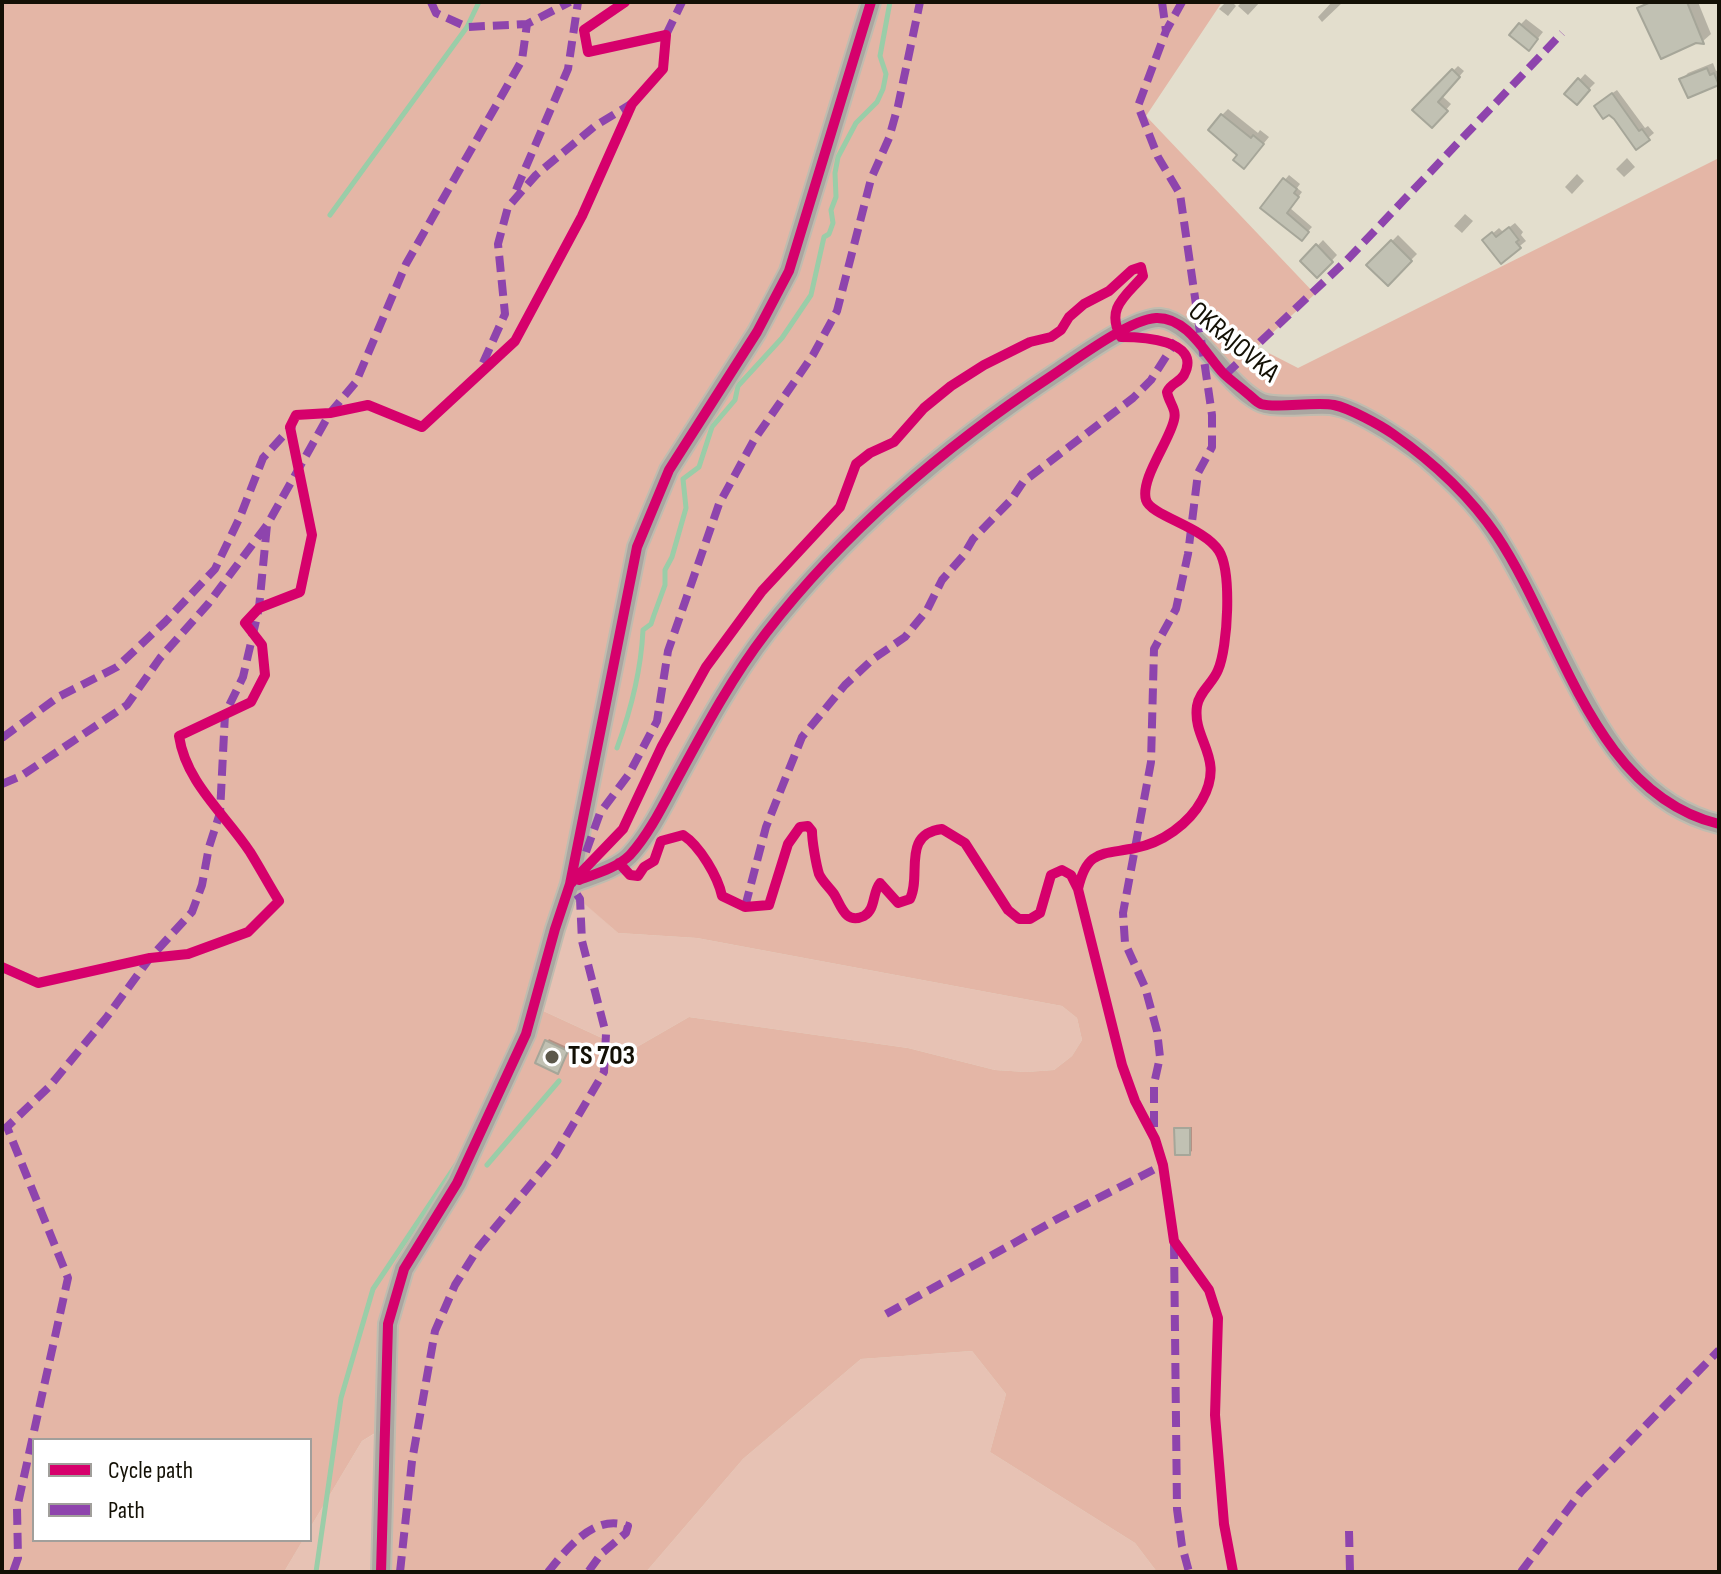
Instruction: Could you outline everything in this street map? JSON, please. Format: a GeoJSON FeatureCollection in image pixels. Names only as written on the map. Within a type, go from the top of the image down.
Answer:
{"type":"FeatureCollection","features":[{"type":"Feature","properties":{"kind":"street"},"geometry":{"type":"LineString","coordinates":[[381,1572],[388,1324],[404,1269],[457,1183],[526,1034],[570,884],[637,547],[669,470],[757,332],[789,271],[871,2]]}},
{"type":"Feature","properties":{"kind":"street","name":"OKRAJOVKA"},"geometry":{"type":"LineString","coordinates":[[570,884],[619,863],[630,855],[660,810],[721,699],[766,633],[879,511],[933,462],[1002,409],[1118,333],[1152,318],[1171,319],[1182,327],[1225,375],[1261,404],[1335,405],[1389,431],[1431,463],[1472,501],[1499,539],[1602,733],[1623,763],[1650,789],[1670,802],[1719,824]]}},
{"type":"Feature","properties":{"kind":"shaded area"},"geometry":{"type":"Polygon","coordinates":[[[2,2],[1222,2],[1146,116],[1315,294],[1257,347],[1298,368],[1719,158],[1719,1572],[1157,1572],[1135,1543],[990,1452],[1006,1394],[972,1351],[861,1359],[743,1459],[646,1572],[387,1572],[390,1424],[362,1441],[312,1525],[312,1438],[32,1438],[32,1542],[302,1542],[284,1572],[2,1572],[2,2]],[[579,899],[566,912],[539,1009],[630,1051],[689,1017],[908,1048],[995,1070],[1026,1072],[1054,1070],[1072,1056],[1082,1040],[1077,1018],[1062,1006],[697,938],[618,933],[579,899]]]}},
{"type":"Feature","properties":{"kind":"shaded area"},"geometry":{"type":"Polygon","coordinates":[[[580,899],[618,933],[697,938],[1062,1006],[1077,1018],[1082,1040],[1072,1056],[1054,1070],[1026,1072],[995,1070],[908,1048],[689,1017],[630,1051],[539,1009],[566,912],[580,899]]]}},
{"type":"Feature","properties":{"kind":"shaded area"},"geometry":{"type":"Polygon","coordinates":[[[972,1351],[1006,1394],[990,1452],[1135,1543],[1157,1572],[646,1572],[743,1459],[861,1359],[972,1351]]]}},
{"type":"Feature","properties":{"kind":"shaded area"},"geometry":{"type":"Polygon","coordinates":[[[391,1424],[387,1572],[284,1572],[302,1542],[312,1542],[312,1525],[362,1441],[391,1424]]]}},
{"type":"Feature","properties":{"kind":"building"},"geometry":{"type":"Polygon","coordinates":[[[1651,2],[1687,2],[1704,44],[1696,43],[1661,59],[1637,8],[1651,2]]]}},
{"type":"Feature","properties":{"kind":"building"},"geometry":{"type":"Polygon","coordinates":[[[1519,23],[1538,39],[1529,51],[1509,35],[1519,23]]]}},
{"type":"Feature","properties":{"kind":"building"},"geometry":{"type":"Polygon","coordinates":[[[1707,68],[1710,75],[1714,73],[1719,85],[1688,98],[1679,79],[1707,68]]]}},
{"type":"Feature","properties":{"kind":"building"},"geometry":{"type":"Polygon","coordinates":[[[1452,69],[1460,77],[1438,102],[1448,111],[1432,128],[1412,110],[1452,69]]]}},
{"type":"Feature","properties":{"kind":"building"},"geometry":{"type":"Polygon","coordinates":[[[1578,78],[1590,90],[1577,105],[1564,94],[1578,78]]]}},
{"type":"Feature","properties":{"kind":"building"},"geometry":{"type":"Polygon","coordinates":[[[1612,93],[1639,131],[1642,129],[1650,140],[1636,150],[1614,119],[1609,115],[1603,119],[1594,106],[1612,93]]]}},
{"type":"Feature","properties":{"kind":"building"},"geometry":{"type":"Polygon","coordinates":[[[1221,114],[1251,138],[1253,135],[1264,144],[1244,169],[1233,160],[1237,155],[1208,130],[1221,114]]]}},
{"type":"Feature","properties":{"kind":"building"},"geometry":{"type":"Polygon","coordinates":[[[1283,178],[1297,189],[1294,193],[1299,197],[1287,213],[1309,232],[1302,241],[1260,208],[1283,178]]]}},
{"type":"Feature","properties":{"kind":"building"},"geometry":{"type":"Polygon","coordinates":[[[1509,227],[1521,248],[1501,264],[1482,240],[1492,232],[1496,237],[1509,227]]]}},
{"type":"Feature","properties":{"kind":"building"},"geometry":{"type":"Polygon","coordinates":[[[1391,240],[1412,261],[1388,286],[1366,265],[1391,240]]]}},
{"type":"Feature","properties":{"kind":"building"},"geometry":{"type":"Polygon","coordinates":[[[1316,244],[1333,262],[1317,278],[1300,261],[1316,244]]]}},
{"type":"Feature","properties":{"kind":"building","name":"TS 703"},"geometry":{"type":"Polygon","coordinates":[[[545,1040],[568,1051],[558,1074],[535,1063],[545,1040]]]}},
{"type":"Feature","properties":{"kind":"building"},"geometry":{"type":"Polygon","coordinates":[[[1174,1128],[1190,1128],[1190,1155],[1175,1155],[1174,1128]]]}},
{"type":"Feature","properties":{"kind":"waterway"},"geometry":{"type":"LineString","coordinates":[[330,215],[467,27],[479,2]]}},
{"type":"Feature","properties":{"kind":"waterway"},"geometry":{"type":"LineString","coordinates":[[617,748],[634,690],[643,630],[651,624],[665,585],[665,570],[672,557],[686,508],[683,479],[699,467],[712,427],[735,400],[738,386],[782,338],[811,295],[824,237],[829,234],[833,223],[831,210],[836,197],[838,157],[856,123],[877,102],[883,89],[886,74],[880,56],[890,2]]}},
{"type":"Feature","properties":{"kind":"waterway"},"geometry":{"type":"LineString","coordinates":[[487,1165],[559,1081]]}},
{"type":"Feature","properties":{"kind":"waterway"},"geometry":{"type":"LineString","coordinates":[[316,1572],[341,1398],[373,1289],[456,1165]]}},
{"type":"Feature","properties":{"kind":"marked path"},"geometry":{"type":"LineString","coordinates":[[431,2],[436,13],[467,27],[527,24],[570,2]]}},
{"type":"Feature","properties":{"kind":"marked path"},"geometry":{"type":"LineString","coordinates":[[516,190],[568,69],[578,2]]}},
{"type":"Feature","properties":{"kind":"marked path"},"geometry":{"type":"LineString","coordinates":[[666,35],[682,2]]}},
{"type":"Feature","properties":{"kind":"marked path"},"geometry":{"type":"LineString","coordinates":[[586,852],[600,813],[629,774],[657,721],[668,651],[719,504],[754,440],[813,355],[837,311],[871,179],[889,138],[898,106],[920,2]]}},
{"type":"Feature","properties":{"kind":"marked path"},"geometry":{"type":"LineString","coordinates":[[1162,2],[1166,31]]}},
{"type":"Feature","properties":{"kind":"marked path"},"geometry":{"type":"LineString","coordinates":[[1154,1127],[1154,1084],[1160,1057],[1157,1031],[1145,987],[1125,943],[1123,913],[1151,762],[1154,649],[1176,609],[1188,554],[1198,473],[1212,447],[1212,415],[1180,194],[1158,157],[1138,106],[1166,31],[1182,2]]}},
{"type":"Feature","properties":{"kind":"marked path"},"geometry":{"type":"LineString","coordinates":[[2,784],[21,776],[127,705],[160,658],[208,604],[267,525],[330,413],[356,382],[406,264],[522,60],[527,24]]}},
{"type":"Feature","properties":{"kind":"marked path"},"geometry":{"type":"LineString","coordinates":[[1225,375],[1347,260],[1562,33]]}},
{"type":"Feature","properties":{"kind":"marked path"},"geometry":{"type":"LineString","coordinates":[[483,363],[505,314],[498,244],[508,207],[536,175],[595,126],[631,104]]}},
{"type":"Feature","properties":{"kind":"marked path"},"geometry":{"type":"LineString","coordinates":[[745,907],[766,827],[802,737],[845,685],[873,659],[905,637],[927,610],[942,580],[973,539],[1011,500],[1023,482],[1133,398],[1151,380],[1176,341]]}},
{"type":"Feature","properties":{"kind":"marked path"},"geometry":{"type":"LineString","coordinates":[[2,738],[58,697],[117,667],[215,569],[263,458],[293,425]]}},
{"type":"Feature","properties":{"kind":"marked path"},"geometry":{"type":"LineString","coordinates":[[33,1438],[68,1278],[7,1127],[49,1087],[150,958],[192,912],[220,813],[225,714],[243,677],[259,608],[267,525]]}},
{"type":"Feature","properties":{"kind":"marked path"},"geometry":{"type":"LineString","coordinates":[[400,1572],[412,1461],[435,1331],[455,1285],[479,1247],[555,1155],[604,1072],[606,1034],[582,941],[580,899],[570,884]]}},
{"type":"Feature","properties":{"kind":"marked path"},"geometry":{"type":"LineString","coordinates":[[886,1314],[1059,1218],[1163,1165]]}},
{"type":"Feature","properties":{"kind":"marked path"},"geometry":{"type":"LineString","coordinates":[[1174,1243],[1177,1509],[1189,1572]]}},
{"type":"Feature","properties":{"kind":"marked path"},"geometry":{"type":"LineString","coordinates":[[1521,1572],[1581,1492],[1719,1350]]}},
{"type":"Feature","properties":{"kind":"marked path"},"geometry":{"type":"LineString","coordinates":[[13,1572],[18,1558],[17,1508],[32,1440]]}},
{"type":"Feature","properties":{"kind":"marked path"},"geometry":{"type":"LineString","coordinates":[[548,1572],[573,1544],[593,1529],[604,1524],[628,1526],[626,1533],[601,1554],[588,1572]]}},
{"type":"Feature","properties":{"kind":"marked path"},"geometry":{"type":"LineString","coordinates":[[1349,1531],[1350,1572]]}},
{"type":"Feature","properties":{"kind":"cycle path"},"geometry":{"type":"LineString","coordinates":[[2,967],[38,983],[150,958],[188,954],[248,932],[279,901],[250,852],[198,783],[183,753],[179,736],[251,702],[265,675],[262,645],[245,623],[259,608],[300,592],[312,535],[290,427],[296,415],[330,413],[368,405],[422,427],[515,341],[582,216],[632,104],[663,69],[666,35],[588,52],[584,30],[625,2]]}},
{"type":"Feature","properties":{"kind":"cycle path"},"geometry":{"type":"LineString","coordinates":[[381,1572],[388,1324],[404,1269],[457,1183],[526,1034],[570,884],[637,547],[669,470],[757,332],[789,271],[871,2]]}},
{"type":"Feature","properties":{"kind":"cycle path"},"geometry":{"type":"LineString","coordinates":[[570,884],[623,829],[662,746],[706,667],[762,591],[840,507],[856,464],[870,453],[894,442],[924,408],[951,386],[1030,342],[1051,337],[1084,304],[1109,291],[1132,270],[1141,267],[1143,276],[1124,296],[1116,310],[1115,318],[1121,337],[1166,342],[1185,354],[1187,363],[1184,375],[1167,392],[1175,416],[1147,482],[1146,500],[1157,511],[1202,535],[1219,551],[1226,575],[1226,628],[1218,670],[1200,696],[1197,706],[1199,729],[1211,772],[1202,800],[1190,817],[1165,837],[1091,860],[1078,889],[1122,1065],[1135,1101],[1155,1139],[1163,1165],[1174,1241],[1209,1290],[1218,1318],[1215,1415],[1224,1524],[1233,1572]]}},
{"type":"Feature","properties":{"kind":"cycle path"},"geometry":{"type":"LineString","coordinates":[[579,880],[619,864],[638,846],[754,649],[796,596],[862,526],[934,462],[1011,404],[1117,333],[1156,318],[1167,319],[1186,330],[1223,373],[1259,403],[1340,407],[1387,430],[1436,468],[1475,507],[1497,536],[1520,574],[1584,704],[1610,744],[1640,779],[1676,807],[1719,824]]}},
{"type":"Feature","properties":{"kind":"cycle path"},"geometry":{"type":"LineString","coordinates":[[619,863],[630,875],[638,876],[644,867],[654,861],[661,841],[683,835],[696,846],[707,862],[722,896],[745,907],[769,905],[788,844],[800,827],[808,826],[812,831],[820,877],[844,912],[858,918],[868,913],[880,883],[898,903],[910,899],[917,847],[929,832],[942,829],[965,843],[1008,910],[1019,919],[1030,919],[1040,913],[1051,875],[1062,870],[1071,875],[1078,889]]}},
{"type":"Feature","properties":{"kind":"place","name":"TS 703"},"geometry":{"type":"Point","coordinates":[552,1057]}}]}
